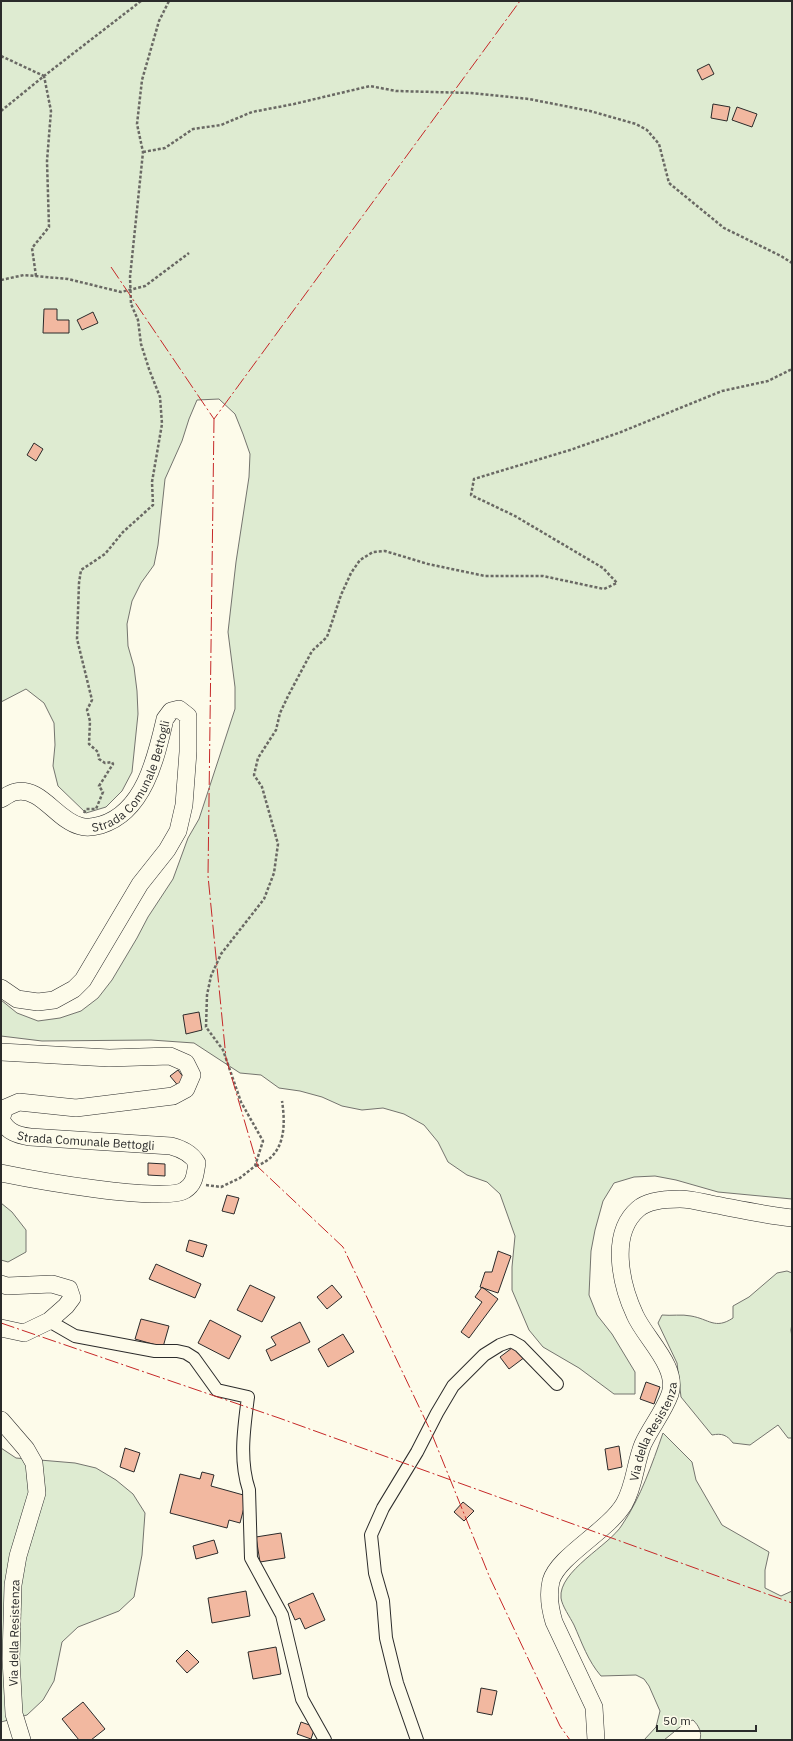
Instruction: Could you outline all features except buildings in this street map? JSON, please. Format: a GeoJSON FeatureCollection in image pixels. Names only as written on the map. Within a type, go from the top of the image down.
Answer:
{"type":"FeatureCollection","features":[{"type":"Feature","properties":{"kind":"street","name":"Strada Comunale Bettogli"},"geometry":{"type":"LineString","coordinates":[[1,799],[15,792],[33,793],[65,819],[80,826],[93,827],[108,823],[126,811],[136,799],[147,779],[165,719],[171,711],[179,709],[188,716],[188,752],[184,805],[178,831],[167,850],[140,884],[83,980],[74,989],[54,1000],[38,1002],[17,1000],[1,988]]}},
{"type":"Feature","properties":{"kind":"street","name":"Strada Comunale Bettogli"},"geometry":{"type":"LineString","coordinates":[[1,1052],[109,1058],[170,1056],[186,1063],[192,1075],[186,1088],[173,1096],[76,1108],[19,1102],[5,1108],[1,1120],[4,1127],[16,1134],[30,1137],[171,1146],[181,1148],[194,1157],[197,1163],[193,1184]]}},
{"type":"Feature","properties":{"kind":"street"},"geometry":{"type":"LineString","coordinates":[[1,1173],[35,1181],[148,1194],[172,1194],[184,1191],[193,1184]]}},
{"type":"Feature","properties":{"kind":"street","name":"Via della Resistenza"},"geometry":{"type":"LineString","coordinates":[[596,1740],[594,1707],[554,1622],[550,1606],[551,1581],[559,1566],[604,1527],[623,1505],[630,1491],[643,1444],[670,1393],[670,1378],[666,1363],[635,1316],[622,1279],[620,1240],[625,1223],[638,1209],[650,1202],[680,1199],[792,1218]]}},
{"type":"Feature","properties":{"kind":"street"},"geometry":{"type":"LineString","coordinates":[[1,1284],[7,1286],[52,1284],[69,1289],[72,1298],[62,1310],[49,1321],[24,1333],[1,1328]]}},
{"type":"Feature","properties":{"kind":"street"},"geometry":{"type":"LineString","coordinates":[[49,1321],[75,1336],[155,1351],[178,1351],[186,1353],[194,1358],[217,1390],[248,1397],[243,1442],[246,1480],[249,1490],[251,1558],[282,1615],[302,1699],[324,1740]]}},
{"type":"Feature","properties":{"kind":"street"},"geometry":{"type":"LineString","coordinates":[[417,1740],[397,1683],[386,1638],[383,1601],[375,1573],[371,1535],[383,1508],[417,1452],[453,1386],[484,1355],[500,1345],[511,1341],[520,1346],[557,1384]]}},
{"type":"Feature","properties":{"kind":"street","name":"Via della Resistenza"},"geometry":{"type":"LineString","coordinates":[[1,1420],[26,1449],[34,1463],[37,1493],[18,1556],[13,1585],[11,1659],[14,1714],[23,1738]]}},
{"type":"Feature","properties":{"kind":"path"},"geometry":{"type":"LineString","coordinates":[[1,111],[141,1]]}},
{"type":"Feature","properties":{"kind":"path"},"geometry":{"type":"LineString","coordinates":[[93,827],[81,817],[86,809],[96,809],[103,792],[99,786],[113,764],[112,762],[105,763],[99,759],[98,752],[88,744],[90,721],[87,710],[92,700],[78,644],[79,583],[82,570],[105,554],[123,532],[153,505],[152,482],[162,424],[160,397],[141,344],[138,320],[131,304],[130,277],[143,152],[136,124],[142,80],[159,21],[169,1]]}},
{"type":"Feature","properties":{"kind":"path"},"geometry":{"type":"LineString","coordinates":[[1,56],[44,76]]}},
{"type":"Feature","properties":{"kind":"path"},"geometry":{"type":"LineString","coordinates":[[36,276],[32,248],[49,227],[47,162],[50,111],[44,76]]}},
{"type":"Feature","properties":{"kind":"path"},"geometry":{"type":"LineString","coordinates":[[143,152],[165,148],[193,130],[221,125],[252,112],[294,104],[370,86],[396,91],[471,93],[529,99],[590,111],[636,124],[647,130],[659,144],[669,183],[724,228],[792,263]]}},
{"type":"Feature","properties":{"kind":"path"},"geometry":{"type":"LineString","coordinates":[[1,280],[24,275],[68,279],[121,292],[145,286],[189,254]]}},
{"type":"Feature","properties":{"kind":"path"},"geometry":{"type":"LineString","coordinates":[[255,1166],[263,1141],[241,1102],[223,1050],[206,1027],[207,995],[212,976],[221,954],[264,899],[274,873],[278,844],[262,787],[254,775],[258,758],[276,730],[280,713],[312,651],[327,637],[341,595],[351,573],[360,560],[373,552],[385,551],[428,564],[485,576],[543,576],[604,589],[616,583],[603,568],[515,516],[471,495],[474,479],[570,450],[621,432],[722,391],[768,380],[792,369]]}},
{"type":"Feature","properties":{"kind":"path"},"geometry":{"type":"LineString","coordinates":[[193,1184],[220,1187],[240,1178],[255,1166],[266,1162],[279,1147],[285,1119],[282,1101]]}},
{"type":"Feature","properties":{"kind":"green space"},"geometry":{"type":"Polygon","coordinates":[[[1,1],[792,1],[792,1199],[718,1192],[676,1180],[655,1176],[634,1177],[614,1183],[603,1201],[595,1230],[591,1251],[589,1295],[597,1315],[612,1334],[635,1372],[635,1394],[614,1394],[579,1368],[543,1347],[529,1330],[512,1290],[512,1267],[515,1236],[500,1194],[487,1182],[467,1175],[448,1162],[438,1142],[424,1125],[404,1114],[383,1108],[362,1110],[342,1106],[322,1097],[300,1091],[279,1088],[261,1075],[240,1073],[194,1043],[151,1040],[42,1041],[1,1036],[1,1000],[17,1013],[38,1021],[60,1018],[81,1011],[98,998],[112,980],[148,917],[173,879],[188,838],[199,819],[235,709],[235,687],[228,632],[236,562],[249,477],[250,454],[235,414],[219,399],[197,400],[182,441],[165,479],[158,545],[154,565],[141,583],[132,601],[127,624],[128,646],[134,667],[137,691],[138,714],[132,772],[122,791],[106,807],[86,813],[58,786],[53,766],[55,745],[54,723],[44,703],[26,689],[1,702],[1,1]]]}},
{"type":"Feature","properties":{"kind":"green space"},"geometry":{"type":"Polygon","coordinates":[[[1,1203],[12,1212],[26,1230],[26,1252],[8,1262],[1,1260],[1,1203]]]}},
{"type":"Feature","properties":{"kind":"green space"},"geometry":{"type":"Polygon","coordinates":[[[787,1271],[792,1273],[792,1438],[788,1438],[778,1425],[750,1445],[733,1443],[726,1436],[719,1434],[712,1435],[681,1397],[677,1363],[658,1323],[662,1315],[688,1315],[712,1323],[727,1321],[733,1318],[733,1306],[749,1297],[777,1273],[787,1271]]]}},
{"type":"Feature","properties":{"kind":"green space"},"geometry":{"type":"Polygon","coordinates":[[[663,1433],[692,1462],[696,1480],[722,1525],[769,1552],[765,1570],[765,1588],[781,1596],[792,1591],[792,1740],[700,1740],[700,1729],[693,1720],[685,1723],[664,1740],[644,1740],[656,1727],[660,1711],[649,1686],[644,1679],[636,1675],[601,1676],[589,1658],[563,1604],[561,1598],[562,1588],[568,1578],[576,1568],[616,1533],[629,1514],[646,1480],[663,1433]]]}},
{"type":"Feature","properties":{"kind":"green space"},"geometry":{"type":"Polygon","coordinates":[[[1,1448],[16,1458],[75,1463],[96,1468],[116,1480],[133,1494],[145,1513],[142,1555],[134,1597],[119,1611],[78,1627],[62,1642],[54,1681],[43,1700],[27,1715],[1,1722],[1,1448]]]}},
{"type":"Feature","properties":{"kind":"power"},"geometry":{"type":"LineString","coordinates":[[111,267],[214,419],[520,1]]}},
{"type":"Feature","properties":{"kind":"power"},"geometry":{"type":"LineString","coordinates":[[214,419],[208,876],[226,1058],[258,1167],[343,1247],[431,1432],[490,1578],[560,1726],[570,1740]]}},
{"type":"Feature","properties":{"kind":"power"},"geometry":{"type":"LineString","coordinates":[[1,1323],[279,1418],[792,1603]]}}]}
